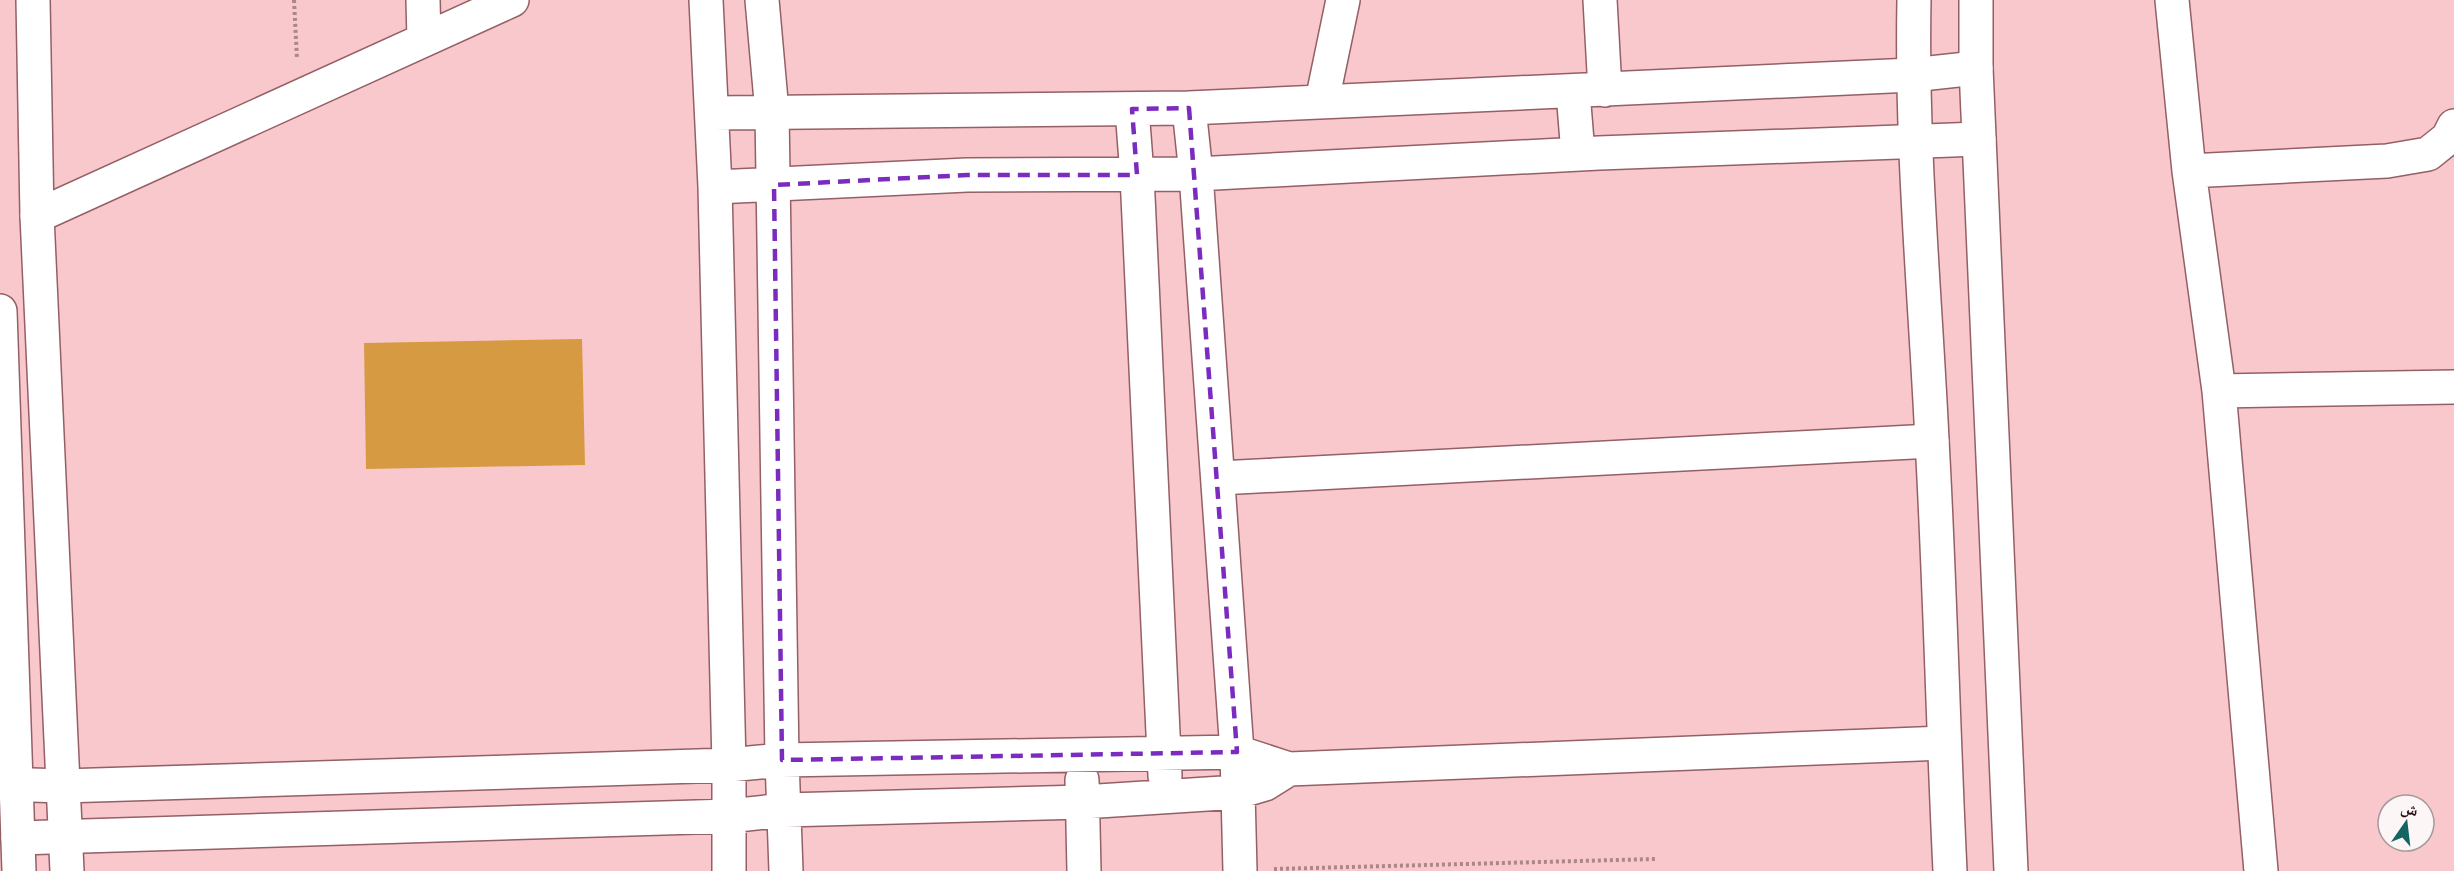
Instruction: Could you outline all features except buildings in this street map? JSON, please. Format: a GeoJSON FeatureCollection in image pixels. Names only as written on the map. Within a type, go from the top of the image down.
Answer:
{"type":"FeatureCollection","features":[{"type":"Feature","properties":{"kind":"street"},"geometry":{"type":"LineString","coordinates":[[33,0],[37,216],[67,871]]}},
{"type":"Feature","properties":{"kind":"street"},"geometry":{"type":"LineString","coordinates":[[423,0],[424,40]]}},
{"type":"Feature","properties":{"kind":"street"},"geometry":{"type":"LineString","coordinates":[[37,216],[512,0]]}},
{"type":"Feature","properties":{"kind":"street"},"geometry":{"type":"LineString","coordinates":[[706,0],[715,188],[729,765],[729,871]]}},
{"type":"Feature","properties":{"kind":"street"},"geometry":{"type":"LineString","coordinates":[[762,0],[772,112],[774,184],[782,760],[786,871]]}},
{"type":"Feature","properties":{"kind":"street"},"geometry":{"type":"LineString","coordinates":[[1322,101],[1343,0]]}},
{"type":"Feature","properties":{"kind":"street"},"geometry":{"type":"LineString","coordinates":[[1578,154],[1589,91],[1600,0]]}},
{"type":"Feature","properties":{"kind":"street"},"geometry":{"type":"LineString","coordinates":[[1914,0],[1912,75],[1914,142],[1932,441],[1950,871]]}},
{"type":"Feature","properties":{"kind":"street"},"geometry":{"type":"LineString","coordinates":[[1976,0],[1976,68],[2011,871]]}},
{"type":"Feature","properties":{"kind":"street"},"geometry":{"type":"LineString","coordinates":[[2172,0],[2189,171],[2219,391],[2261,871]]}},
{"type":"Feature","properties":{"kind":"street"},"geometry":{"type":"LineString","coordinates":[[713,113],[1189,108],[1912,75],[1976,68]]}},
{"type":"Feature","properties":{"kind":"street"},"geometry":{"type":"LineString","coordinates":[[1189,108],[1219,478],[1237,752],[1240,870]]}},
{"type":"Feature","properties":{"kind":"street"},"geometry":{"type":"LineString","coordinates":[[1132,109],[1137,175],[1165,797]]}},
{"type":"Feature","properties":{"kind":"street"},"geometry":{"type":"LineString","coordinates":[[2189,171],[2387,161],[2428,154],[2448,138],[2454,126]]}},
{"type":"Feature","properties":{"kind":"street"},"geometry":{"type":"LineString","coordinates":[[715,188],[967,175],[1196,174],[1578,154],[1979,139]]}},
{"type":"Feature","properties":{"kind":"street"},"geometry":{"type":"LineString","coordinates":[[0,311],[8,784],[18,838],[19,871]]}},
{"type":"Feature","properties":{"kind":"street"},"geometry":{"type":"LineString","coordinates":[[2219,391],[2454,387]]}},
{"type":"Feature","properties":{"kind":"street"},"geometry":{"type":"LineString","coordinates":[[1219,478],[1932,441]]}},
{"type":"Feature","properties":{"kind":"street"},"geometry":{"type":"LineString","coordinates":[[8,784],[63,786],[729,765],[782,760],[1082,757],[1164,752],[1237,752],[1289,769],[1944,743]]}},
{"type":"Feature","properties":{"kind":"street"},"geometry":{"type":"LineString","coordinates":[[1082,757],[1084,871]]}},
{"type":"Feature","properties":{"kind":"street"},"geometry":{"type":"LineString","coordinates":[[18,838],[729,816],[785,810],[1083,802],[1238,792],[1265,784],[1289,769]]}},
{"type":"Feature","properties":{"kind":"path"},"geometry":{"type":"LineString","coordinates":[[294,0],[300,95]]}},
{"type":"Feature","properties":{"kind":"path"},"geometry":{"type":"LineString","coordinates":[[1240,870],[1655,859]]}},
{"type":"Feature","properties":{"kind":"highlighted area"},"geometry":{"type":"Polygon","coordinates":[[[1189,108],[1237,752],[782,760],[774,185],[967,175],[1137,175],[1132,109],[1189,108]]]}},
{"type":"Feature","properties":{"kind":"shaded area"},"geometry":{"type":"Polygon","coordinates":[[[582,339],[585,465],[366,469],[364,343],[582,339]]]}}]}
